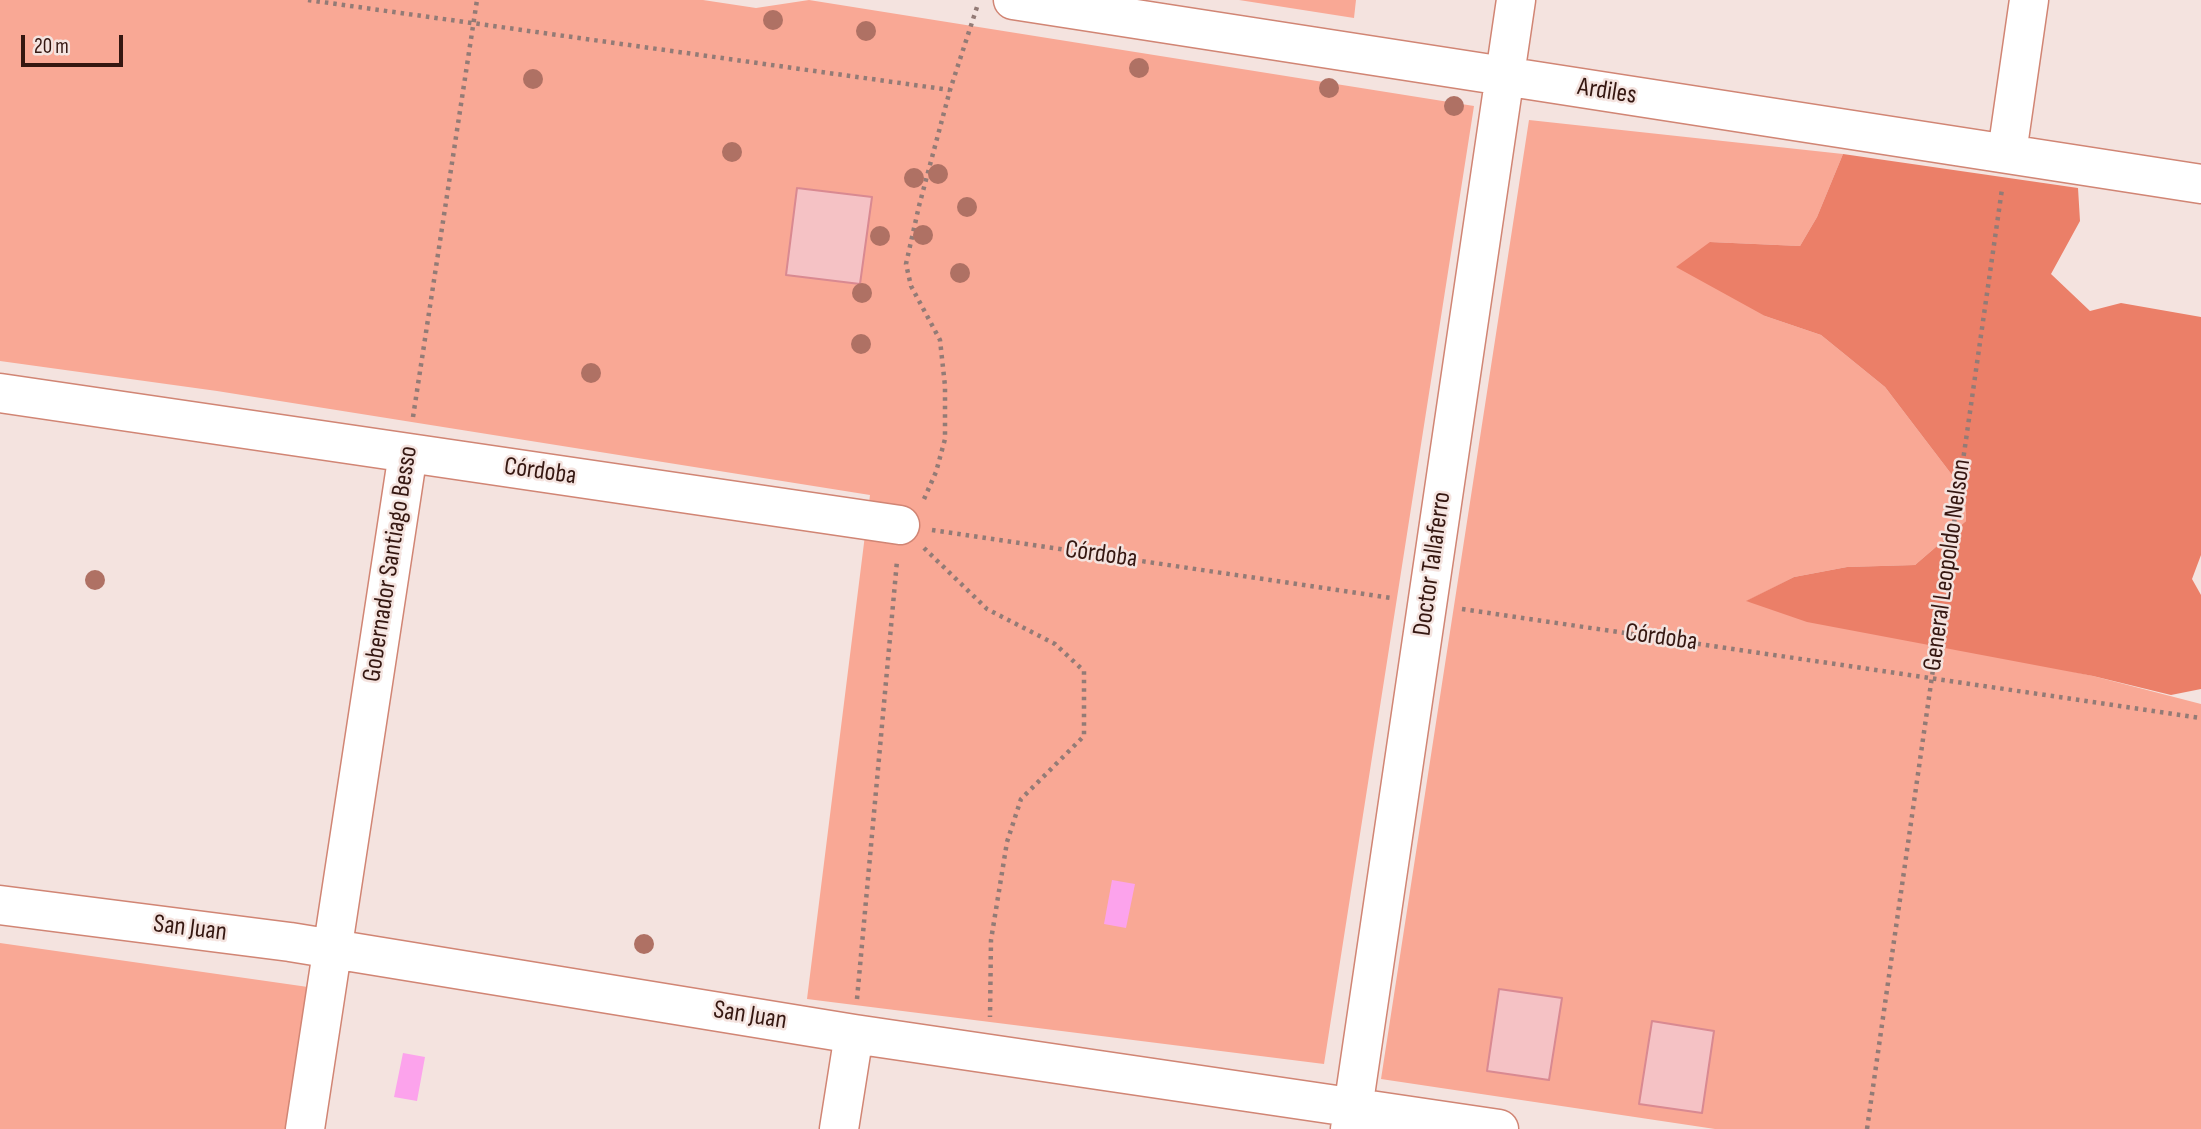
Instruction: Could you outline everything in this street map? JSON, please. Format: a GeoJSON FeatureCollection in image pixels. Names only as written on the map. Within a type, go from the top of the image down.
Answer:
{"type":"FeatureCollection","features":[{"type":"Feature","properties":{"kind":"street","name":"Ardiles"},"geometry":{"type":"LineString","coordinates":[[1013,0],[2201,184]]}},
{"type":"Feature","properties":{"kind":"street","name":"Doctor Tallaferro"},"geometry":{"type":"LineString","coordinates":[[1351,1118],[1516,0]]}},
{"type":"Feature","properties":{"kind":"street"},"geometry":{"type":"LineString","coordinates":[[2007,153],[2029,0]]}},
{"type":"Feature","properties":{"kind":"street","name":"Córdoba"},"geometry":{"type":"LineString","coordinates":[[0,393],[900,526]]}},
{"type":"Feature","properties":{"kind":"street","name":"Gobernador Santiago Besso"},"geometry":{"type":"LineString","coordinates":[[305,1129],[408,453]]}},
{"type":"Feature","properties":{"kind":"street","name":"San Juan"},"geometry":{"type":"LineString","coordinates":[[0,905],[333,949],[854,1034],[990,1053],[1351,1118],[1499,1129]]}},
{"type":"Feature","properties":{"kind":"street"},"geometry":{"type":"LineString","coordinates":[[839,1129],[854,1034]]}},
{"type":"Feature","properties":{"kind":"path"},"geometry":{"type":"LineString","coordinates":[[308,0],[950,90]]}},
{"type":"Feature","properties":{"kind":"path","name":"Gobernador Santiago Besso"},"geometry":{"type":"LineString","coordinates":[[408,453],[477,0]]}},
{"type":"Feature","properties":{"kind":"path","name":"General Leopoldo Nelson"},"geometry":{"type":"LineString","coordinates":[[1867,1129],[2007,153]]}},
{"type":"Feature","properties":{"kind":"path"},"geometry":{"type":"LineString","coordinates":[[900,526],[987,609],[1055,644],[1084,671],[1084,736],[1021,799],[1007,842],[991,940],[990,1053]]}},
{"type":"Feature","properties":{"kind":"path","name":"Córdoba"},"geometry":{"type":"LineString","coordinates":[[900,526],[2201,718]]}},
{"type":"Feature","properties":{"kind":"shaded area"},"geometry":{"type":"Polygon","coordinates":[[[0,0],[703,0],[756,8],[809,0],[1474,106],[1324,1064],[807,999],[870,495],[217,391],[0,361],[0,0]]]}},
{"type":"Feature","properties":{"kind":"shaded area"},"geometry":{"type":"Polygon","coordinates":[[[1239,0],[1356,0],[1354,18],[1239,0]]]}},
{"type":"Feature","properties":{"kind":"shaded area"},"geometry":{"type":"Polygon","coordinates":[[[1529,120],[1843,154],[1817,217],[1800,246],[1710,242],[1765,316],[1821,335],[1885,387],[1965,492],[1966,521],[1915,565],[1847,567],[1794,577],[1747,601],[2093,676],[2201,704],[2201,1129],[1715,1129],[1381,1079],[1529,120]]]}},
{"type":"Feature","properties":{"kind":"shaded area"},"geometry":{"type":"Polygon","coordinates":[[[1843,154],[2078,188],[2080,221],[2051,274],[2090,311],[2121,303],[2201,317],[2201,555],[2192,579],[2201,595],[2201,689],[2171,695],[2093,676],[1807,622],[1746,601],[1794,577],[1847,567],[1915,565],[1966,521],[1965,492],[1885,387],[1821,335],[1765,316],[1676,267],[1710,242],[1800,246],[1817,217],[1843,154]]]}},
{"type":"Feature","properties":{"kind":"shaded area"},"geometry":{"type":"Polygon","coordinates":[[[1112,880],[1135,884],[1126,928],[1104,924],[1112,880]]]}},
{"type":"Feature","properties":{"kind":"shaded area"},"geometry":{"type":"Polygon","coordinates":[[[0,943],[308,987],[286,1129],[0,1129],[0,943]]]}},
{"type":"Feature","properties":{"kind":"shaded area"},"geometry":{"type":"Polygon","coordinates":[[[403,1053],[425,1057],[417,1101],[394,1097],[403,1053]]]}},
{"type":"Feature","properties":{"kind":"building"},"geometry":{"type":"Polygon","coordinates":[[[797,188],[872,197],[860,284],[786,275],[797,188]]]}},
{"type":"Feature","properties":{"kind":"building"},"geometry":{"type":"Polygon","coordinates":[[[1499,989],[1562,998],[1549,1080],[1487,1071],[1499,989]]]}},
{"type":"Feature","properties":{"kind":"building"},"geometry":{"type":"Polygon","coordinates":[[[1652,1021],[1714,1031],[1702,1113],[1639,1104],[1652,1021]]]}}]}
